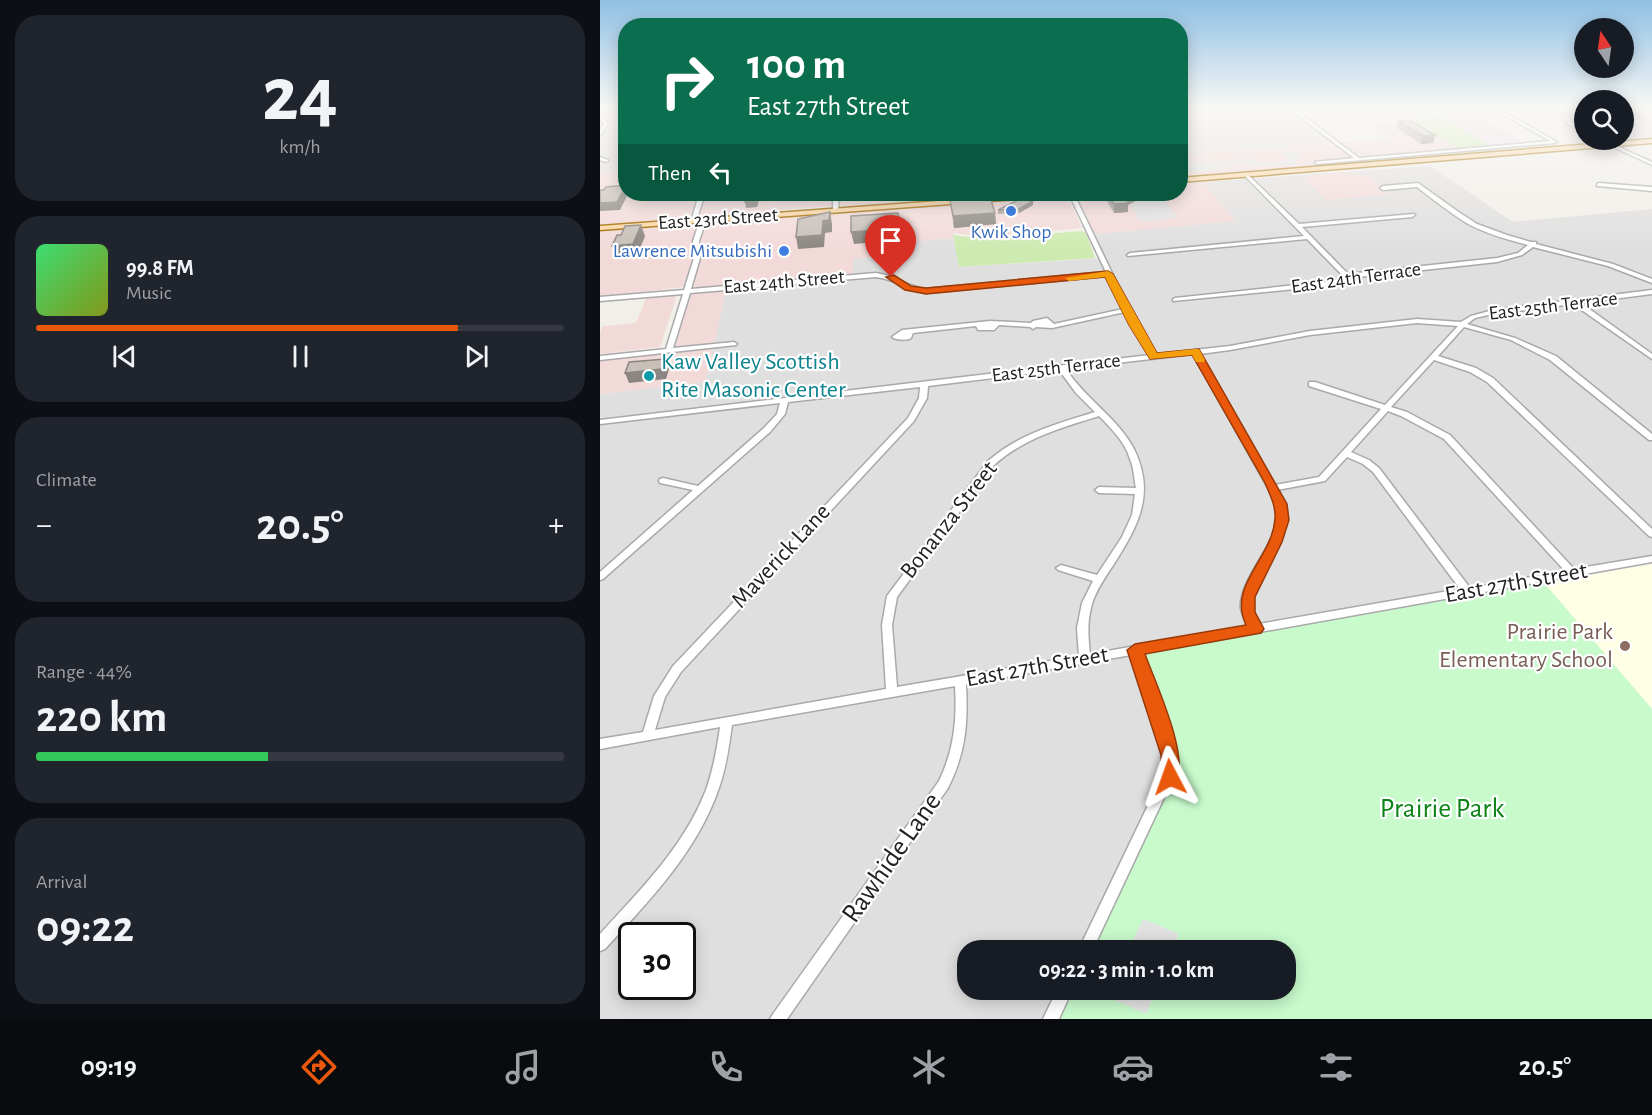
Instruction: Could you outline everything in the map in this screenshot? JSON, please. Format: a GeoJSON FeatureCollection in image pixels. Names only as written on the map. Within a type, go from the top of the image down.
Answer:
{"type":"FeatureCollection","features":[{"type":"Feature","properties":{"kind":"main road"},"geometry":{"type":"LineString","coordinates":[[1188,180],[1480,155]]}},
{"type":"Feature","properties":{"kind":"main road"},"geometry":{"type":"LineString","coordinates":[[1360,164],[1538,155]]}},
{"type":"Feature","properties":{"kind":"main road","name":"East 23rd Street"},"geometry":{"type":"LineString","coordinates":[[600,228],[944,201]]}},
{"type":"Feature","properties":{"kind":"street"},"geometry":{"type":"LineString","coordinates":[[1348,155],[1360,164]]}},
{"type":"Feature","properties":{"kind":"street"},"geometry":{"type":"LineString","coordinates":[[1317,163],[1360,164],[1439,155]]}},
{"type":"Feature","properties":{"kind":"street"},"geometry":{"type":"LineString","coordinates":[[1633,155],[1652,164]]}},
{"type":"Feature","properties":{"kind":"street"},"geometry":{"type":"LineString","coordinates":[[600,158],[606,161]]}},
{"type":"Feature","properties":{"kind":"street"},"geometry":{"type":"LineString","coordinates":[[1248,176],[1347,276]]}},
{"type":"Feature","properties":{"kind":"street"},"geometry":{"type":"LineString","coordinates":[[1383,188],[1418,185],[1476,225],[1602,261],[1652,281]]}},
{"type":"Feature","properties":{"kind":"street"},"geometry":{"type":"LineString","coordinates":[[1599,185],[1652,189]]}},
{"type":"Feature","properties":{"kind":"street"},"geometry":{"type":"LineString","coordinates":[[693,221],[700,201]]}},
{"type":"Feature","properties":{"kind":"street"},"geometry":{"type":"LineString","coordinates":[[836,201],[836,210]]}},
{"type":"Feature","properties":{"kind":"street"},"geometry":{"type":"LineString","coordinates":[[1074,201],[1126,310],[1154,356]]}},
{"type":"Feature","properties":{"kind":"street"},"geometry":{"type":"LineString","coordinates":[[1297,226],[1412,215]]}},
{"type":"Feature","properties":{"kind":"street"},"geometry":{"type":"LineString","coordinates":[[669,351],[697,258],[696,241],[703,220]]}},
{"type":"Feature","properties":{"kind":"street"},"geometry":{"type":"LineString","coordinates":[[1130,255],[1308,237]]}},
{"type":"Feature","properties":{"kind":"street","name":"East 24th Terrace"},"geometry":{"type":"LineString","coordinates":[[1175,300],[1325,284],[1340,281],[1347,276],[1497,260],[1520,254],[1534,243]]}},
{"type":"Feature","properties":{"kind":"street","name":"East 24th Street"},"geometry":{"type":"LineString","coordinates":[[600,299],[876,275],[891,277],[908,288],[926,291],[1108,274]]}},
{"type":"Feature","properties":{"kind":"street","name":"East 25th Terrace"},"geometry":{"type":"LineString","coordinates":[[600,422],[1195,352],[1310,333],[1418,321],[1438,320],[1463,324],[1486,313],[1652,292]]}},
{"type":"Feature","properties":{"kind":"street"},"geometry":{"type":"LineString","coordinates":[[1575,303],[1651,358]]}},
{"type":"Feature","properties":{"kind":"street"},"geometry":{"type":"LineString","coordinates":[[910,331],[978,324],[980,329],[986,330],[992,329],[996,323],[1032,327],[1052,326],[1126,310]]}},
{"type":"Feature","properties":{"kind":"street"},"geometry":{"type":"LineString","coordinates":[[1274,488],[1322,478],[1463,324],[1513,339],[1552,358],[1652,438]]}},
{"type":"Feature","properties":{"kind":"street"},"geometry":{"type":"LineString","coordinates":[[600,358],[734,344]]}},
{"type":"Feature","properties":{"kind":"street"},"geometry":{"type":"LineString","coordinates":[[1195,352],[1274,488],[1282,513],[1280,532],[1246,605],[1256,629]]}},
{"type":"Feature","properties":{"kind":"street"},"geometry":{"type":"LineString","coordinates":[[1433,357],[1473,370],[1490,380],[1652,534]]}},
{"type":"Feature","properties":{"kind":"street"},"geometry":{"type":"LineString","coordinates":[[1061,368],[1074,389],[1119,432],[1131,450],[1138,471],[1140,491],[1140,500],[1131,531],[1099,579],[1082,614],[1081,641],[1085,658]]}},
{"type":"Feature","properties":{"kind":"street","name":"Maverick Lane"},"geometry":{"type":"LineString","coordinates":[[647,736],[660,696],[677,669],[911,419],[923,398],[924,384]]}},
{"type":"Feature","properties":{"kind":"street"},"geometry":{"type":"LineString","coordinates":[[1312,384],[1423,422],[1455,443],[1572,573]]}},
{"type":"Feature","properties":{"kind":"street"},"geometry":{"type":"LineString","coordinates":[[600,577],[776,421],[784,400]]}},
{"type":"Feature","properties":{"kind":"street","name":"Bonanza Street"},"geometry":{"type":"LineString","coordinates":[[892,693],[888,613],[898,585],[997,457],[1022,440],[1100,413]]}},
{"type":"Feature","properties":{"kind":"street"},"geometry":{"type":"LineString","coordinates":[[1346,453],[1377,470],[1467,591]]}},
{"type":"Feature","properties":{"kind":"street"},"geometry":{"type":"LineString","coordinates":[[663,481],[700,489]]}},
{"type":"Feature","properties":{"kind":"street"},"geometry":{"type":"LineString","coordinates":[[1099,490],[1140,491]]}},
{"type":"Feature","properties":{"kind":"street","name":"East 27th Street"},"geometry":{"type":"LineString","coordinates":[[600,744],[1652,559]]}},
{"type":"Feature","properties":{"kind":"street"},"geometry":{"type":"LineString","coordinates":[[1061,568],[1099,579]]}},
{"type":"Feature","properties":{"kind":"street"},"geometry":{"type":"LineString","coordinates":[[1090,940],[1172,768],[1170,755],[1135,650]]}},
{"type":"Feature","properties":{"kind":"street","name":"Rawhide Lane"},"geometry":{"type":"LineString","coordinates":[[778,1019],[944,784],[954,764],[962,734],[960,680]]}},
{"type":"Feature","properties":{"kind":"street"},"geometry":{"type":"LineString","coordinates":[[600,944],[668,868],[701,819],[718,777],[727,722]]}},
{"type":"Feature","properties":{"kind":"street"},"geometry":{"type":"LineString","coordinates":[[1051,1019],[1060,1000]]}},
{"type":"Feature","properties":{"kind":"shaded area"},"geometry":{"type":"Polygon","coordinates":[[[600,155],[618,155],[618,171],[600,172],[600,155]]]}},
{"type":"Feature","properties":{"kind":"shaded area"},"geometry":{"type":"Polygon","coordinates":[[[1188,155],[1347,155],[1351,158],[1315,162],[1320,166],[1188,177],[1188,155]]]}},
{"type":"Feature","properties":{"kind":"shaded area"},"geometry":{"type":"Polygon","coordinates":[[[1284,155],[1297,155],[1302,159],[1294,160],[1298,164],[1251,167],[1248,162],[1226,163],[1234,168],[1188,172],[1188,163],[1252,158],[1260,164],[1289,160],[1284,155]]]}},
{"type":"Feature","properties":{"kind":"shaded area"},"geometry":{"type":"Polygon","coordinates":[[[1354,155],[1405,155],[1362,158],[1354,155]]]}},
{"type":"Feature","properties":{"kind":"shaded area"},"geometry":{"type":"Polygon","coordinates":[[[1430,166],[1513,222],[1652,209],[1652,559],[1136,649],[1172,761],[1090,940],[957,940],[957,1000],[1060,1000],[1051,1019],[600,1019],[600,394],[705,382],[727,288],[853,278],[853,258],[887,256],[886,244],[953,238],[960,267],[1103,258],[1094,234],[1236,221],[1203,182],[1430,166]]]}},
{"type":"Feature","properties":{"kind":"shaded area"},"geometry":{"type":"Polygon","coordinates":[[[618,171],[618,201],[696,201],[691,216],[684,219],[600,226],[600,172],[618,171]]]}},
{"type":"Feature","properties":{"kind":"shaded area"},"geometry":{"type":"Polygon","coordinates":[[[1343,172],[1371,177],[1392,194],[1326,200],[1300,176],[1343,172]]]}},
{"type":"Feature","properties":{"kind":"shaded area"},"geometry":{"type":"Polygon","coordinates":[[[1203,182],[1236,221],[1094,234],[1079,201],[1188,201],[1188,183],[1203,182]]]}},
{"type":"Feature","properties":{"kind":"shaded area"},"geometry":{"type":"Polygon","coordinates":[[[703,201],[833,201],[833,206],[699,217],[703,201]]]}},
{"type":"Feature","properties":{"kind":"shaded area"},"geometry":{"type":"Polygon","coordinates":[[[840,201],[916,201],[844,207],[840,205],[840,201]]]}},
{"type":"Feature","properties":{"kind":"shaded area"},"geometry":{"type":"Polygon","coordinates":[[[977,201],[1069,201],[1082,228],[988,237],[953,233],[953,238],[887,244],[887,255],[853,259],[853,275],[697,288],[693,286],[701,258],[701,239],[705,225],[977,201]]]}},
{"type":"Feature","properties":{"kind":"shaded area"},"geometry":{"type":"Polygon","coordinates":[[[1138,201],[1165,201],[1178,218],[1140,222],[1130,205],[1138,201]]]}},
{"type":"Feature","properties":{"kind":"shaded area"},"geometry":{"type":"Polygon","coordinates":[[[698,225],[692,245],[694,257],[684,287],[600,297],[600,231],[698,225]]]}},
{"type":"Feature","properties":{"kind":"shaded area"},"geometry":{"type":"Polygon","coordinates":[[[727,288],[714,344],[675,346],[691,294],[727,288]]]}},
{"type":"Feature","properties":{"kind":"shaded area"},"geometry":{"type":"Polygon","coordinates":[[[677,295],[660,347],[600,354],[600,333],[603,326],[636,323],[646,298],[677,295]]]}},
{"type":"Feature","properties":{"kind":"shaded area"},"geometry":{"type":"Polygon","coordinates":[[[713,348],[705,382],[600,394],[600,360],[713,348]]]}},
{"type":"Feature","properties":{"kind":"shaded area","name":"Prairie Park Elementary School"},"geometry":{"type":"Polygon","coordinates":[[[1652,564],[1652,709],[1544,583],[1652,564]]]}},
{"type":"Feature","properties":{"kind":"shaded area"},"geometry":{"type":"Polygon","coordinates":[[[1143,919],[1179,934],[1177,940],[1133,940],[1143,919]]]}},
{"type":"Feature","properties":{"kind":"shaded area"},"geometry":{"type":"Polygon","coordinates":[[[1115,1000],[1152,1000],[1146,1014],[1115,1000]]]}},
{"type":"Feature","properties":{"kind":"green space"},"geometry":{"type":"Polygon","coordinates":[[[1426,155],[1447,155],[1363,161],[1426,155]]]}},
{"type":"Feature","properties":{"kind":"green space"},"geometry":{"type":"Polygon","coordinates":[[[1082,231],[1086,233],[1095,258],[959,267],[953,235],[985,239],[1082,231]]]}},
{"type":"Feature","properties":{"kind":"green space","name":"Prairie Park"},"geometry":{"type":"Polygon","coordinates":[[[1540,578],[1652,709],[1652,1019],[1051,1019],[1060,1000],[1296,1000],[1296,940],[1090,940],[1172,768],[1135,649],[1540,578]]]}},
{"type":"Feature","properties":{"kind":"building"},"geometry":{"type":"Polygon","coordinates":[[[618,186],[617,202],[600,203],[600,190],[618,186]]]}},
{"type":"Feature","properties":{"kind":"building"},"geometry":{"type":"Polygon","coordinates":[[[950,201],[991,201],[995,213],[953,216],[950,201]]]}},
{"type":"Feature","properties":{"kind":"building"},"geometry":{"type":"Polygon","coordinates":[[[1016,201],[1033,201],[1019,209],[998,210],[1016,201]]]}},
{"type":"Feature","properties":{"kind":"building"},"geometry":{"type":"Polygon","coordinates":[[[1112,201],[1127,201],[1128,203],[1114,204],[1112,201]]]}},
{"type":"Feature","properties":{"kind":"building"},"geometry":{"type":"Polygon","coordinates":[[[830,212],[829,220],[823,221],[822,235],[796,237],[798,219],[830,212]]]}},
{"type":"Feature","properties":{"kind":"building"},"geometry":{"type":"Polygon","coordinates":[[[898,213],[900,228],[851,232],[851,216],[898,213]]]}},
{"type":"Feature","properties":{"kind":"building"},"geometry":{"type":"Polygon","coordinates":[[[641,225],[633,244],[612,246],[617,235],[621,235],[625,226],[641,225]]]}},
{"type":"Feature","properties":{"kind":"building"},"geometry":{"type":"Polygon","coordinates":[[[665,359],[662,369],[625,373],[629,362],[665,359]]]}},
{"type":"Feature","properties":{"kind":"slow traffic"},"geometry":{"type":"LineString","coordinates":[[1069,278],[1108,274],[1134,325],[1154,356],[1195,352],[1200,360]]}},
{"type":"Feature","properties":{"kind":"place","name":"Kwik Shop"},"geometry":{"type":"Point","coordinates":[1011,211]}},
{"type":"Feature","properties":{"kind":"place","name":"Lawrence Mitsubishi"},"geometry":{"type":"Point","coordinates":[784,251]}},
{"type":"Feature","properties":{"kind":"place","name":"Kaw Valley Scottish Rite Masonic Center"},"geometry":{"type":"Point","coordinates":[649,376]}},
{"type":"Feature","properties":{"kind":"place","name":"Prairie Park Elementary School"},"geometry":{"type":"Point","coordinates":[1625,646]}},
{"type":"Feature","properties":{"kind":"route"},"geometry":{"type":"LineString","coordinates":[[891,277],[908,288],[926,291],[1108,274],[1134,325],[1154,356],[1195,352],[1271,483],[1281,504],[1282,520],[1280,532],[1247,597],[1246,605],[1256,629],[1135,650],[1172,761],[1170,777]]}}]}
